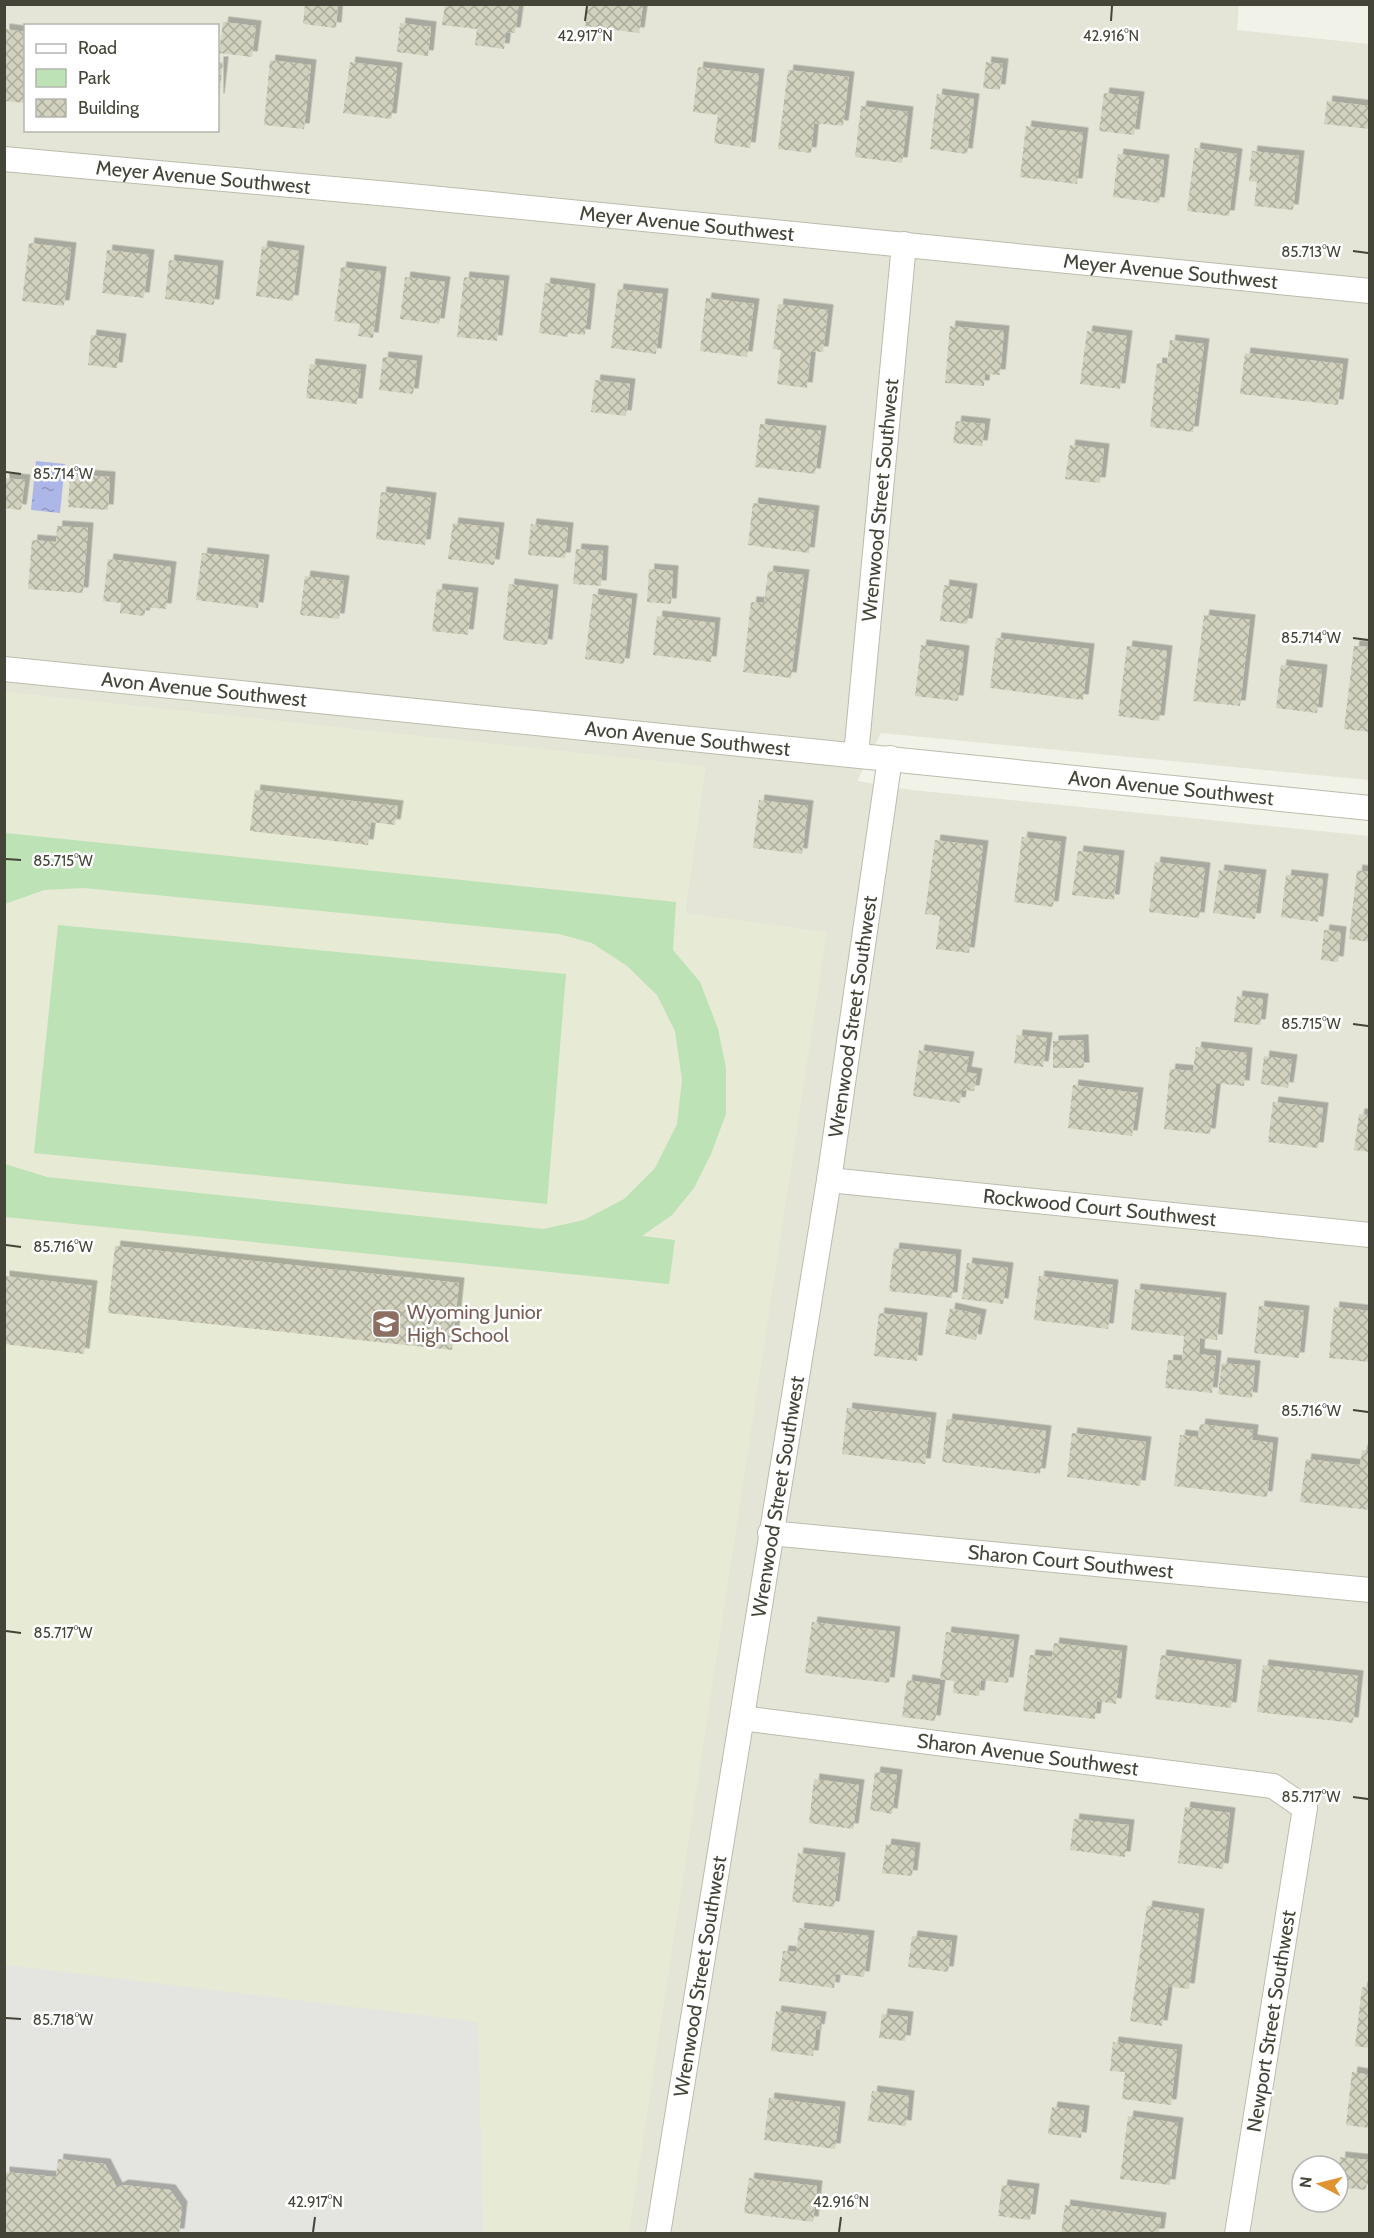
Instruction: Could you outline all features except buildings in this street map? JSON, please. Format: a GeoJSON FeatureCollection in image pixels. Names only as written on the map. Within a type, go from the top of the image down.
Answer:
{"type":"FeatureCollection","features":[{"type":"Feature","properties":{"kind":"street","name":"Meyer Avenue Southwest"},"geometry":{"type":"LineString","coordinates":[[4,159],[904,244],[1370,291]]}},
{"type":"Feature","properties":{"kind":"street","name":"Wrenwood Street Southwest"},"geometry":{"type":"LineString","coordinates":[[856,755],[904,244]]}},
{"type":"Feature","properties":{"kind":"street","name":"Avon Avenue Southwest"},"geometry":{"type":"LineString","coordinates":[[4,669],[1370,808]]}},
{"type":"Feature","properties":{"kind":"street","name":"Wrenwood Street Southwest"},"geometry":{"type":"LineString","coordinates":[[658,2234],[829,1180],[890,758]]}},
{"type":"Feature","properties":{"kind":"street","name":"Rockwood Court Southwest"},"geometry":{"type":"LineString","coordinates":[[829,1180],[1370,1235]]}},
{"type":"Feature","properties":{"kind":"street","name":"Sharon Court Southwest"},"geometry":{"type":"LineString","coordinates":[[770,1533],[1370,1590]]}},
{"type":"Feature","properties":{"kind":"street","name":"Sharon Avenue Southwest"},"geometry":{"type":"LineString","coordinates":[[742,1718],[1273,1786],[1305,1808]]}},
{"type":"Feature","properties":{"kind":"street","name":"Newport Street Southwest"},"geometry":{"type":"LineString","coordinates":[[1237,2234],[1305,1808]]}},
{"type":"Feature","properties":{"kind":"shaded area"},"geometry":{"type":"Polygon","coordinates":[[[1239,4],[1237,30],[1369,44],[1369,780],[881,733],[857,781],[912,790],[1369,836],[1369,2233],[629,2233],[685,913],[705,767],[5,692],[5,5],[1239,4]]]}},
{"type":"Feature","properties":{"kind":"shaded area","name":"Wyoming Junior High School"},"geometry":{"type":"Polygon","coordinates":[[[5,692],[705,766],[685,913],[827,932],[629,2233],[5,2234],[5,692]]]}},
{"type":"Feature","properties":{"kind":"shaded area"},"geometry":{"type":"Polygon","coordinates":[[[5,1965],[478,2022],[483,2233],[179,2233],[182,2207],[170,2190],[123,2185],[117,2188],[105,2164],[58,2159],[56,2177],[5,2172],[5,1965]]]}},
{"type":"Feature","properties":{"kind":"green space"},"geometry":{"type":"Polygon","coordinates":[[[5,833],[676,902],[673,950],[700,982],[718,1029],[726,1068],[726,1114],[711,1154],[694,1188],[672,1215],[642,1236],[675,1240],[669,1284],[5,1217],[5,1164],[47,1177],[543,1229],[584,1220],[624,1199],[655,1168],[677,1124],[682,1080],[675,1031],[657,995],[627,966],[592,943],[559,934],[84,888],[44,890],[5,904],[5,833]]]}},
{"type":"Feature","properties":{"kind":"green space"},"geometry":{"type":"Polygon","coordinates":[[[58,925],[566,974],[547,1204],[34,1153],[58,925]]]}},
{"type":"Feature","properties":{"kind":"water"},"geometry":{"type":"Polygon","coordinates":[[[36,461],[65,464],[60,513],[31,510],[36,461]]]}},
{"type":"Feature","properties":{"kind":"place","name":"Wyoming Junior High School"},"geometry":{"type":"Point","coordinates":[386,1324]}}]}
